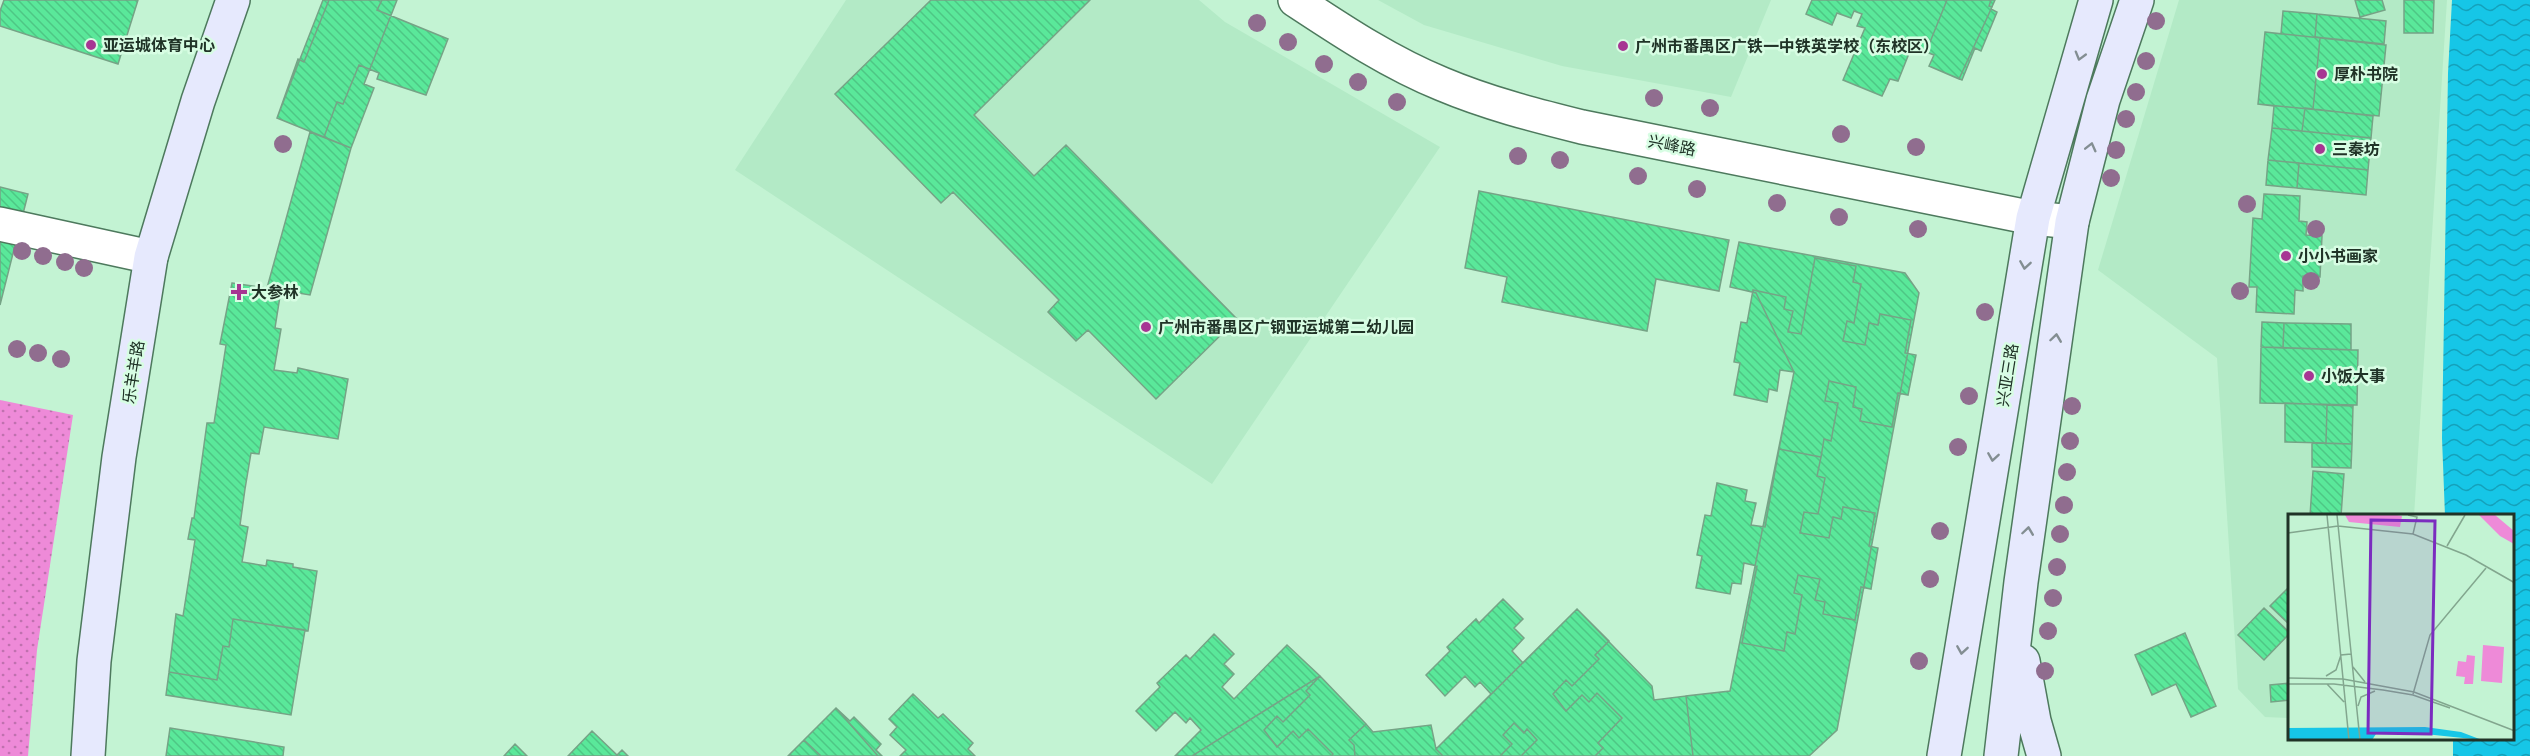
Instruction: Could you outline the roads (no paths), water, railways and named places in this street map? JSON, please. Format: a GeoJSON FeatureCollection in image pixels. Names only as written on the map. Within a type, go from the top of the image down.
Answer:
{"type":"FeatureCollection","features":[{"type":"Feature","properties":{"kind":"street","name":"乐羊羊路"},"geometry":{"type":"LineString","coordinates":[[88,756],[94,661],[118,469],[151,257],[198,101],[233,0]]}},
{"type":"Feature","properties":{"kind":"street","name":"兴峰路"},"geometry":{"type":"LineString","coordinates":[[1295,0],[1351,37],[1441,84],[1513,110],[1582,127],[2033,218],[2072,222]]}},
{"type":"Feature","properties":{"kind":"street","name":"兴亚三路"},"geometry":{"type":"LineString","coordinates":[[1944,751],[2033,218],[2096,0]]}},
{"type":"Feature","properties":{"kind":"street"},"geometry":{"type":"LineString","coordinates":[[2001,756],[2021,582],[2072,222],[2103,100],[2138,0]]}},
{"type":"Feature","properties":{"kind":"street"},"geometry":{"type":"LineString","coordinates":[[0,224],[151,257]]}},
{"type":"Feature","properties":{"kind":"street"},"geometry":{"type":"LineString","coordinates":[[2021,582],[2024,674],[2044,756]]}},
{"type":"Feature","properties":{"kind":"water"},"geometry":{"type":"Polygon","coordinates":[[[2452,0],[2530,0],[2530,756],[2453,756],[2453,741],[2515,741],[2515,514],[2445,514],[2442,438],[2448,73],[2452,0]]]}},
{"type":"Feature","properties":{"kind":"place","name":"亚运城体育中心"},"geometry":{"type":"Point","coordinates":[91,45]}},
{"type":"Feature","properties":{"kind":"place","name":"广州市番禺区广铁一中铁英学校（东校区）"},"geometry":{"type":"Point","coordinates":[1623,46]}},
{"type":"Feature","properties":{"kind":"place","name":"厚朴书院"},"geometry":{"type":"Point","coordinates":[2322,74]}},
{"type":"Feature","properties":{"kind":"place","name":"三秦坊"},"geometry":{"type":"Point","coordinates":[2320,149]}},
{"type":"Feature","properties":{"kind":"place","name":"小小书画家"},"geometry":{"type":"Point","coordinates":[2286,256]}},
{"type":"Feature","properties":{"kind":"place","name":"大参林"},"geometry":{"type":"Point","coordinates":[239,292]}},
{"type":"Feature","properties":{"kind":"place","name":"广州市番禺区广钢亚运城第二幼儿园"},"geometry":{"type":"Point","coordinates":[1146,327]}},
{"type":"Feature","properties":{"kind":"place","name":"小饭大事"},"geometry":{"type":"Point","coordinates":[2309,376]}}]}
